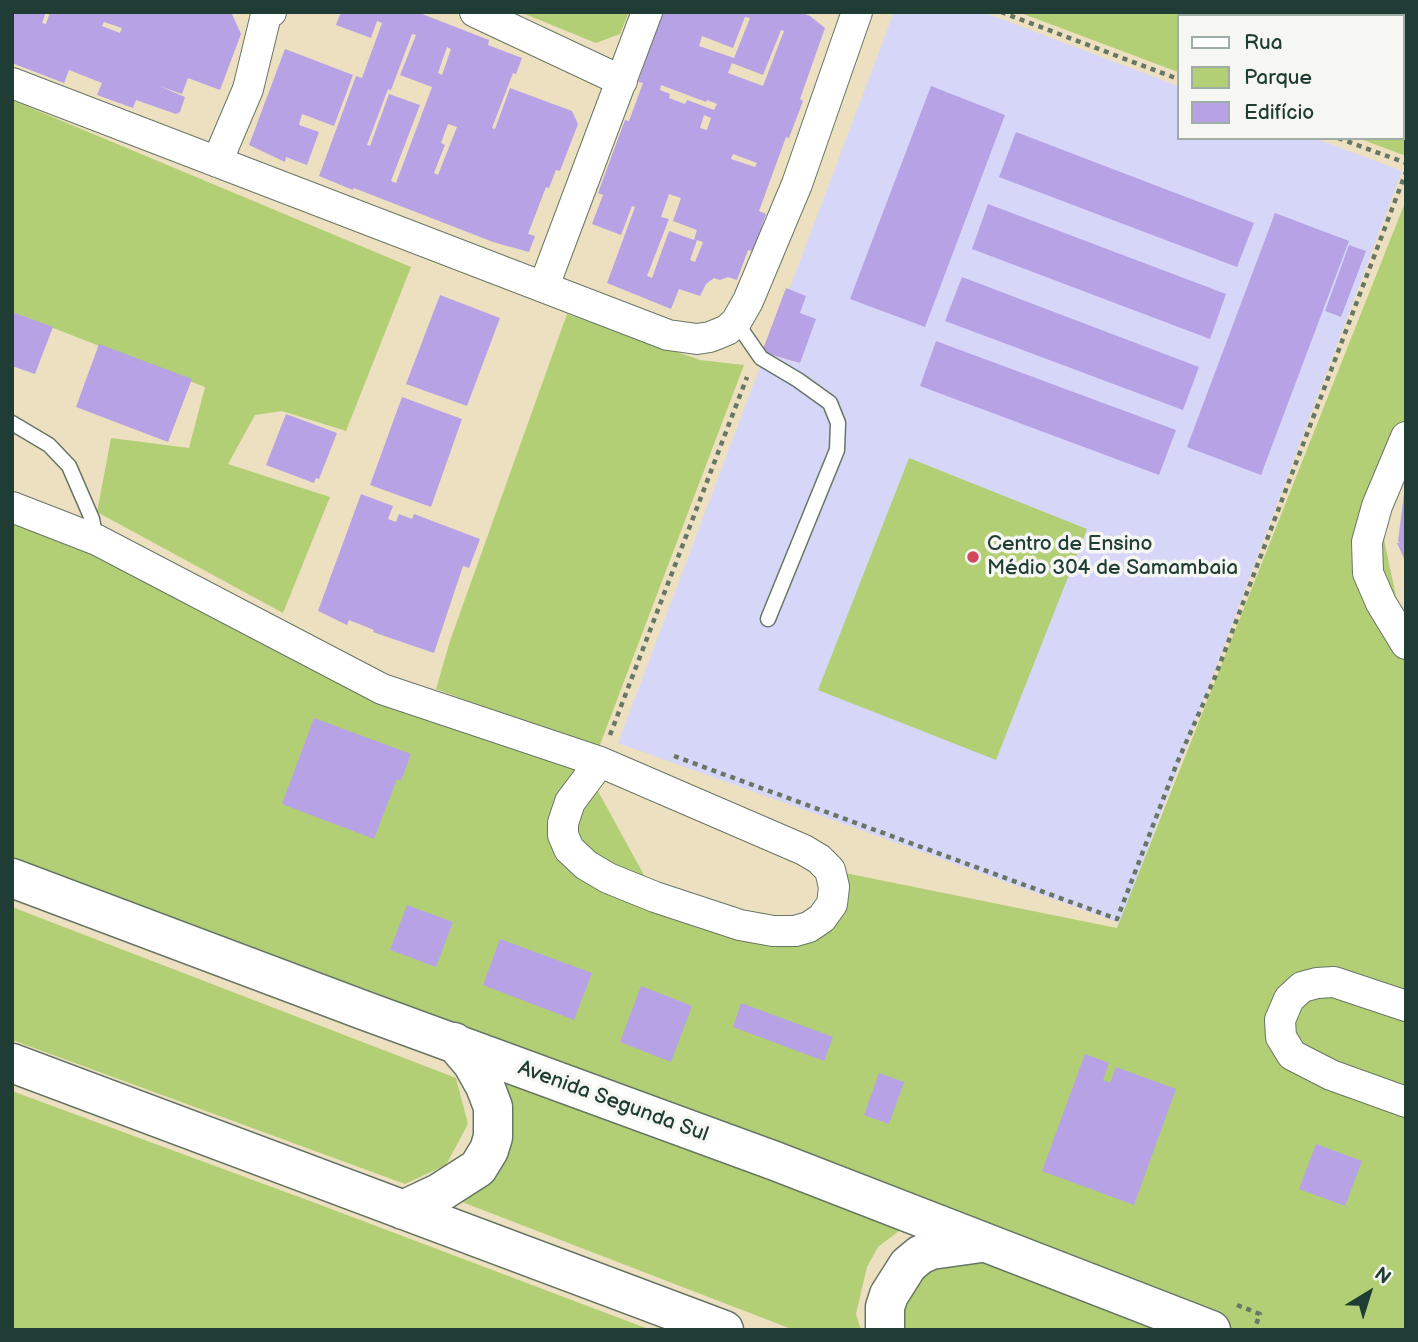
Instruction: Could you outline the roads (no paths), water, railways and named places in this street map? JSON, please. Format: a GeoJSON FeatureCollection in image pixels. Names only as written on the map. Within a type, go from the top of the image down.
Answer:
{"type":"FeatureCollection","features":[{"type":"Feature","properties":{"kind":"main road","name":"Avenida Segunda Sul"},"geometry":{"type":"LineString","coordinates":[[12,878],[775,1161],[1211,1330]]}},
{"type":"Feature","properties":{"kind":"main road"},"geometry":{"type":"LineString","coordinates":[[403,1210],[439,1193],[478,1168],[493,1137],[493,1107],[485,1086],[454,1042]]}},
{"type":"Feature","properties":{"kind":"main road"},"geometry":{"type":"LineString","coordinates":[[12,1063],[723,1330]]}},
{"type":"Feature","properties":{"kind":"main road"},"geometry":{"type":"LineString","coordinates":[[885,1330],[885,1307],[889,1295],[899,1276],[913,1261],[931,1250],[987,1243]]}},
{"type":"Feature","properties":{"kind":"street"},"geometry":{"type":"LineString","coordinates":[[475,12],[622,80]]}},
{"type":"Feature","properties":{"kind":"street"},"geometry":{"type":"LineString","coordinates":[[544,286],[648,12]]}},
{"type":"Feature","properties":{"kind":"street"},"geometry":{"type":"LineString","coordinates":[[12,83],[668,335],[698,339],[726,330],[736,322],[748,301],[797,184],[857,12]]}},
{"type":"Feature","properties":{"kind":"street"},"geometry":{"type":"LineString","coordinates":[[217,162],[248,89],[267,13]]}},
{"type":"Feature","properties":{"kind":"street"},"geometry":{"type":"LineString","coordinates":[[1406,437],[1377,506],[1367,542],[1368,573],[1381,603],[1406,644]]}},
{"type":"Feature","properties":{"kind":"street"},"geometry":{"type":"LineString","coordinates":[[12,507],[97,540],[382,689],[600,762],[804,850],[830,870],[834,887],[832,904],[822,918],[809,927],[795,931],[773,931],[740,925],[655,897],[608,878],[586,865],[569,849],[563,835],[564,823],[570,802],[600,762]]}},
{"type":"Feature","properties":{"kind":"street"},"geometry":{"type":"LineString","coordinates":[[1406,1006],[1334,982],[1317,983],[1302,987],[1289,999],[1280,1020],[1281,1038],[1292,1055],[1331,1075],[1406,1102]]}},
{"type":"Feature","properties":{"kind":"lane"},"geometry":{"type":"LineString","coordinates":[[736,322],[761,358],[830,403],[838,423],[837,450],[768,619]]}},
{"type":"Feature","properties":{"kind":"lane"},"geometry":{"type":"LineString","coordinates":[[12,423],[49,444],[69,466],[92,519],[97,540]]}},
{"type":"Feature","properties":{"kind":"place","name":"Centro de Ensino Médio 304 de Samambaia"},"geometry":{"type":"Point","coordinates":[973,557]}}]}
